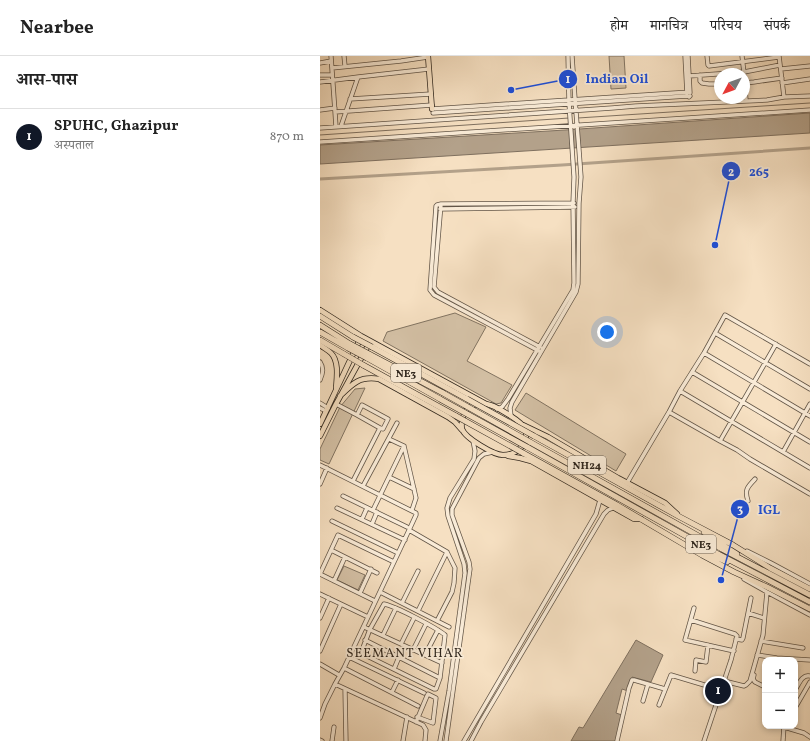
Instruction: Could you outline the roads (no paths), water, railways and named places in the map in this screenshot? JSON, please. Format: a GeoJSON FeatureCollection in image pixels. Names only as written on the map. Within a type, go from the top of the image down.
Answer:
{"type":"FeatureCollection","features":[{"type":"Feature","properties":{"kind":"highway","name":"NH24"},"geometry":{"type":"LineString","coordinates":[[320,316],[353,337],[698,526]]}},
{"type":"Feature","properties":{"kind":"highway","name":"NE3"},"geometry":{"type":"LineString","coordinates":[[320,325],[349,346]]}},
{"type":"Feature","properties":{"kind":"highway","name":"NE3"},"geometry":{"type":"LineString","coordinates":[[320,332],[443,393],[718,554],[810,595]]}},
{"type":"Feature","properties":{"kind":"highway"},"geometry":{"type":"LineString","coordinates":[[320,340],[506,443],[702,555],[810,609]]}},
{"type":"Feature","properties":{"kind":"highway","name":"NE3"},"geometry":{"type":"LineString","coordinates":[[368,356],[440,399],[594,481]]}},
{"type":"Feature","properties":{"kind":"highway"},"geometry":{"type":"LineString","coordinates":[[698,526],[710,537],[769,577]]}},
{"type":"Feature","properties":{"kind":"highway"},"geometry":{"type":"LineString","coordinates":[[698,526],[733,545],[770,568],[810,589]]}},
{"type":"Feature","properties":{"kind":"highway"},"geometry":{"type":"LineString","coordinates":[[676,540],[769,577]]}},
{"type":"Feature","properties":{"kind":"highway","name":"NE3"},"geometry":{"type":"LineString","coordinates":[[769,577],[810,602]]}},
{"type":"Feature","properties":{"kind":"main road"},"geometry":{"type":"LineString","coordinates":[[428,56],[432,109]]}},
{"type":"Feature","properties":{"kind":"main road"},"geometry":{"type":"LineString","coordinates":[[320,310],[361,336],[511,416],[523,425],[665,503],[680,517]]}},
{"type":"Feature","properties":{"kind":"main road"},"geometry":{"type":"LineString","coordinates":[[320,424],[361,336]]}},
{"type":"Feature","properties":{"kind":"main road"},"geometry":{"type":"LineString","coordinates":[[320,436],[370,341]]}},
{"type":"Feature","properties":{"kind":"main road"},"geometry":{"type":"LineString","coordinates":[[320,346],[334,356],[337,373],[336,391]]}},
{"type":"Feature","properties":{"kind":"main road"},"geometry":{"type":"LineString","coordinates":[[340,396],[350,386],[360,380],[368,378],[379,379],[448,417],[455,422],[473,441],[502,455],[520,458],[531,462],[600,500],[615,506]]}},
{"type":"Feature","properties":{"kind":"main road"},"geometry":{"type":"LineString","coordinates":[[462,430],[462,420],[466,411],[474,404],[486,404]]}},
{"type":"Feature","properties":{"kind":"main road"},"geometry":{"type":"LineString","coordinates":[[502,455],[511,454],[520,449],[527,435],[523,425]]}},
{"type":"Feature","properties":{"kind":"street"},"geometry":{"type":"LineString","coordinates":[[331,56],[335,110],[339,127]]}},
{"type":"Feature","properties":{"kind":"street"},"geometry":{"type":"LineString","coordinates":[[344,56],[345,66]]}},
{"type":"Feature","properties":{"kind":"street"},"geometry":{"type":"LineString","coordinates":[[401,56],[401,61]]}},
{"type":"Feature","properties":{"kind":"street"},"geometry":{"type":"LineString","coordinates":[[332,68],[401,61],[428,56]]}},
{"type":"Feature","properties":{"kind":"street"},"geometry":{"type":"LineString","coordinates":[[511,416],[510,408],[512,402],[573,290],[574,177],[569,111],[568,56]]}},
{"type":"Feature","properties":{"kind":"street"},"geometry":{"type":"LineString","coordinates":[[497,409],[502,407],[508,399],[576,292],[578,284],[579,205],[581,177],[572,56]]}},
{"type":"Feature","properties":{"kind":"street"},"geometry":{"type":"LineString","coordinates":[[685,56],[689,94]]}},
{"type":"Feature","properties":{"kind":"street"},"geometry":{"type":"LineString","coordinates":[[688,56],[689,103]]}},
{"type":"Feature","properties":{"kind":"street"},"geometry":{"type":"LineString","coordinates":[[707,56],[709,66],[779,57],[784,97]]}},
{"type":"Feature","properties":{"kind":"street"},"geometry":{"type":"LineString","coordinates":[[742,56],[743,68]]}},
{"type":"Feature","properties":{"kind":"street"},"geometry":{"type":"LineString","coordinates":[[320,63],[332,61]]}},
{"type":"Feature","properties":{"kind":"street"},"geometry":{"type":"LineString","coordinates":[[750,73],[780,67],[810,66]]}},
{"type":"Feature","properties":{"kind":"street"},"geometry":{"type":"LineString","coordinates":[[320,82],[429,69]]}},
{"type":"Feature","properties":{"kind":"street"},"geometry":{"type":"LineString","coordinates":[[320,75],[332,75]]}},
{"type":"Feature","properties":{"kind":"street"},"geometry":{"type":"LineString","coordinates":[[700,75],[700,82],[714,84]]}},
{"type":"Feature","properties":{"kind":"street"},"geometry":{"type":"LineString","coordinates":[[689,76],[714,75]]}},
{"type":"Feature","properties":{"kind":"street"},"geometry":{"type":"LineString","coordinates":[[339,127],[358,77]]}},
{"type":"Feature","properties":{"kind":"street"},"geometry":{"type":"LineString","coordinates":[[750,82],[782,78]]}},
{"type":"Feature","properties":{"kind":"street"},"geometry":{"type":"LineString","coordinates":[[782,83],[810,78]]}},
{"type":"Feature","properties":{"kind":"street"},"geometry":{"type":"LineString","coordinates":[[350,99],[431,94]]}},
{"type":"Feature","properties":{"kind":"street"},"geometry":{"type":"LineString","coordinates":[[320,110],[346,111],[432,109],[689,94]]}},
{"type":"Feature","properties":{"kind":"street"},"geometry":{"type":"LineString","coordinates":[[750,100],[810,96]]}},
{"type":"Feature","properties":{"kind":"street"},"geometry":{"type":"LineString","coordinates":[[320,128],[569,111],[576,113],[636,106],[714,102]]}},
{"type":"Feature","properties":{"kind":"street"},"geometry":{"type":"LineString","coordinates":[[320,142],[810,110]]}},
{"type":"Feature","properties":{"kind":"street"},"geometry":{"type":"LineString","coordinates":[[540,349],[431,293],[430,290],[439,207],[579,205]]}},
{"type":"Feature","properties":{"kind":"street"},"geometry":{"type":"LineString","coordinates":[[627,483],[680,391],[704,353],[724,316],[726,315],[810,364]]}},
{"type":"Feature","properties":{"kind":"street"},"geometry":{"type":"LineString","coordinates":[[715,334],[810,389]]}},
{"type":"Feature","properties":{"kind":"street"},"geometry":{"type":"LineString","coordinates":[[720,441],[776,344]]}},
{"type":"Feature","properties":{"kind":"street"},"geometry":{"type":"LineString","coordinates":[[704,353],[810,416]]}},
{"type":"Feature","properties":{"kind":"street"},"geometry":{"type":"LineString","coordinates":[[320,362],[323,370],[320,380]]}},
{"type":"Feature","properties":{"kind":"street"},"geometry":{"type":"LineString","coordinates":[[692,372],[810,442]]}},
{"type":"Feature","properties":{"kind":"street"},"geometry":{"type":"LineString","coordinates":[[680,391],[810,468]]}},
{"type":"Feature","properties":{"kind":"street"},"geometry":{"type":"LineString","coordinates":[[320,403],[327,410]]}},
{"type":"Feature","properties":{"kind":"street"},"geometry":{"type":"LineString","coordinates":[[336,404],[380,428]]}},
{"type":"Feature","properties":{"kind":"street"},"geometry":{"type":"LineString","coordinates":[[783,452],[810,404]]}},
{"type":"Feature","properties":{"kind":"street"},"geometry":{"type":"LineString","coordinates":[[353,481],[380,428],[383,429],[387,419],[362,405],[357,416]]}},
{"type":"Feature","properties":{"kind":"street"},"geometry":{"type":"LineString","coordinates":[[320,408],[327,410]]}},
{"type":"Feature","properties":{"kind":"street"},"geometry":{"type":"LineString","coordinates":[[669,412],[737,450],[810,494]]}},
{"type":"Feature","properties":{"kind":"street"},"geometry":{"type":"LineString","coordinates":[[363,486],[397,423]]}},
{"type":"Feature","properties":{"kind":"street"},"geometry":{"type":"LineString","coordinates":[[389,438],[404,446],[416,499],[412,510]]}},
{"type":"Feature","properties":{"kind":"street"},"geometry":{"type":"LineString","coordinates":[[440,741],[449,691],[465,573],[464,564],[448,516],[447,508],[450,498],[474,459],[475,451],[473,441]]}},
{"type":"Feature","properties":{"kind":"street"},"geometry":{"type":"LineString","coordinates":[[372,524],[380,495],[404,446]]}},
{"type":"Feature","properties":{"kind":"street"},"geometry":{"type":"LineString","coordinates":[[446,741],[470,569],[452,515],[452,509],[479,458],[484,454],[494,452]]}},
{"type":"Feature","properties":{"kind":"street"},"geometry":{"type":"LineString","coordinates":[[320,465],[416,513],[408,528],[405,540],[350,657],[325,704],[320,718]]}},
{"type":"Feature","properties":{"kind":"street"},"geometry":{"type":"LineString","coordinates":[[320,484],[327,468]]}},
{"type":"Feature","properties":{"kind":"street"},"geometry":{"type":"LineString","coordinates":[[389,476],[414,489]]}},
{"type":"Feature","properties":{"kind":"street"},"geometry":{"type":"LineString","coordinates":[[748,501],[746,492],[755,479]]}},
{"type":"Feature","properties":{"kind":"street"},"geometry":{"type":"LineString","coordinates":[[343,496],[408,528],[447,552],[455,568],[454,583],[452,592],[437,621]]}},
{"type":"Feature","properties":{"kind":"street"},"geometry":{"type":"LineString","coordinates":[[450,498],[456,500]]}},
{"type":"Feature","properties":{"kind":"street"},"geometry":{"type":"LineString","coordinates":[[464,741],[596,514],[600,500]]}},
{"type":"Feature","properties":{"kind":"street"},"geometry":{"type":"LineString","coordinates":[[471,741],[480,722],[604,514],[615,506]]}},
{"type":"Feature","properties":{"kind":"street"},"geometry":{"type":"LineString","coordinates":[[337,508],[405,540]]}},
{"type":"Feature","properties":{"kind":"street"},"geometry":{"type":"LineString","coordinates":[[362,520],[367,508]]}},
{"type":"Feature","properties":{"kind":"street"},"geometry":{"type":"LineString","coordinates":[[332,521],[398,553]]}},
{"type":"Feature","properties":{"kind":"street"},"geometry":{"type":"LineString","coordinates":[[376,601],[320,574],[331,550],[338,535],[394,562]]}},
{"type":"Feature","properties":{"kind":"street"},"geometry":{"type":"LineString","coordinates":[[733,545],[810,584]]}},
{"type":"Feature","properties":{"kind":"street"},"geometry":{"type":"LineString","coordinates":[[331,550],[377,572]]}},
{"type":"Feature","properties":{"kind":"street"},"geometry":{"type":"LineString","coordinates":[[418,611],[447,552]]}},
{"type":"Feature","properties":{"kind":"street"},"geometry":{"type":"LineString","coordinates":[[334,581],[345,557]]}},
{"type":"Feature","properties":{"kind":"street"},"geometry":{"type":"LineString","coordinates":[[360,593],[371,569]]}},
{"type":"Feature","properties":{"kind":"street"},"geometry":{"type":"LineString","coordinates":[[402,603],[418,571]]}},
{"type":"Feature","properties":{"kind":"street"},"geometry":{"type":"LineString","coordinates":[[734,572],[766,592],[810,615]]}},
{"type":"Feature","properties":{"kind":"street"},"geometry":{"type":"LineString","coordinates":[[380,592],[449,627]]}},
{"type":"Feature","properties":{"kind":"street"},"geometry":{"type":"LineString","coordinates":[[724,681],[744,686],[750,680],[763,635],[766,592]]}},
{"type":"Feature","properties":{"kind":"street"},"geometry":{"type":"LineString","coordinates":[[320,594],[368,618]]}},
{"type":"Feature","properties":{"kind":"street"},"geometry":{"type":"LineString","coordinates":[[320,618],[329,598]]}},
{"type":"Feature","properties":{"kind":"street"},"geometry":{"type":"LineString","coordinates":[[736,639],[742,640],[743,638],[751,598]]}},
{"type":"Feature","properties":{"kind":"street"},"geometry":{"type":"LineString","coordinates":[[320,651],[342,604]]}},
{"type":"Feature","properties":{"kind":"street"},"geometry":{"type":"LineString","coordinates":[[387,604],[396,608],[438,630],[445,636],[440,678],[437,688],[434,689],[361,653],[370,629],[383,605],[387,604]]}},
{"type":"Feature","properties":{"kind":"street"},"geometry":{"type":"LineString","coordinates":[[383,636],[396,608]]}},
{"type":"Feature","properties":{"kind":"street"},"geometry":{"type":"LineString","coordinates":[[694,608],[685,640],[734,651]]}},
{"type":"Feature","properties":{"kind":"street"},"geometry":{"type":"LineString","coordinates":[[748,613],[764,618]]}},
{"type":"Feature","properties":{"kind":"street"},"geometry":{"type":"LineString","coordinates":[[401,644],[414,618]]}},
{"type":"Feature","properties":{"kind":"street"},"geometry":{"type":"LineString","coordinates":[[690,620],[735,634],[737,636],[734,651],[704,741]]}},
{"type":"Feature","properties":{"kind":"street"},"geometry":{"type":"LineString","coordinates":[[413,650],[426,624]]}},
{"type":"Feature","properties":{"kind":"street"},"geometry":{"type":"LineString","coordinates":[[364,627],[442,664]]}},
{"type":"Feature","properties":{"kind":"street"},"geometry":{"type":"LineString","coordinates":[[425,655],[438,630]]}},
{"type":"Feature","properties":{"kind":"street"},"geometry":{"type":"LineString","coordinates":[[365,640],[440,678]]}},
{"type":"Feature","properties":{"kind":"street"},"geometry":{"type":"LineString","coordinates":[[761,641],[804,648]]}},
{"type":"Feature","properties":{"kind":"street"},"geometry":{"type":"LineString","coordinates":[[695,671],[696,660],[706,662],[708,645]]}},
{"type":"Feature","properties":{"kind":"street"},"geometry":{"type":"LineString","coordinates":[[757,655],[810,660]]}},
{"type":"Feature","properties":{"kind":"street"},"geometry":{"type":"LineString","coordinates":[[350,657],[424,693]]}},
{"type":"Feature","properties":{"kind":"street"},"geometry":{"type":"LineString","coordinates":[[394,669],[399,657]]}},
{"type":"Feature","properties":{"kind":"street"},"geometry":{"type":"LineString","coordinates":[[759,660],[754,681],[762,685]]}},
{"type":"Feature","properties":{"kind":"street"},"geometry":{"type":"LineString","coordinates":[[320,664],[340,675]]}},
{"type":"Feature","properties":{"kind":"street"},"geometry":{"type":"LineString","coordinates":[[344,668],[375,682],[418,706]]}},
{"type":"Feature","properties":{"kind":"street"},"geometry":{"type":"LineString","coordinates":[[659,705],[671,675],[721,690]]}},
{"type":"Feature","properties":{"kind":"street"},"geometry":{"type":"LineString","coordinates":[[798,685],[803,676],[810,676]]}},
{"type":"Feature","properties":{"kind":"street"},"geometry":{"type":"LineString","coordinates":[[392,692],[398,680]]}},
{"type":"Feature","properties":{"kind":"street"},"geometry":{"type":"LineString","coordinates":[[617,741],[632,680],[665,689]]}},
{"type":"Feature","properties":{"kind":"street"},"geometry":{"type":"LineString","coordinates":[[798,703],[810,682]]}},
{"type":"Feature","properties":{"kind":"street"},"geometry":{"type":"LineString","coordinates":[[335,684],[407,717],[416,720],[433,723],[436,698],[428,694],[416,720]]}},
{"type":"Feature","properties":{"kind":"street"},"geometry":{"type":"LineString","coordinates":[[644,701],[648,684]]}},
{"type":"Feature","properties":{"kind":"street"},"geometry":{"type":"LineString","coordinates":[[345,689],[346,741]]}},
{"type":"Feature","properties":{"kind":"street"},"geometry":{"type":"LineString","coordinates":[[403,741],[407,717]]}},
{"type":"Feature","properties":{"kind":"street"},"geometry":{"type":"LineString","coordinates":[[416,720],[426,728],[425,741]]}},
{"type":"Feature","properties":{"kind":"street"},"geometry":{"type":"LineString","coordinates":[[332,741],[334,727]]}},
{"type":"Feature","properties":{"kind":"street"},"geometry":{"type":"LineString","coordinates":[[783,741],[784,729]]}},
{"type":"Feature","properties":{"kind":"street"},"geometry":{"type":"LineString","coordinates":[[793,729],[810,737]]}},
{"type":"Feature","properties":{"kind":"waterway"},"geometry":{"type":"LineString","coordinates":[[578,118],[810,103]]}},
{"type":"Feature","properties":{"kind":"waterway"},"geometry":{"type":"LineString","coordinates":[[320,135],[569,118]]}},
{"type":"Feature","properties":{"kind":"waterway"},"geometry":{"type":"LineString","coordinates":[[320,179],[562,165],[810,148]]}},
{"type":"Feature","properties":{"kind":"place","name":"Indian Oil"},"geometry":{"type":"Point","coordinates":[511,90]}},
{"type":"Feature","properties":{"kind":"place","name":"265"},"geometry":{"type":"Point","coordinates":[715,245]}},
{"type":"Feature","properties":{"kind":"place","name":"IGL"},"geometry":{"type":"Point","coordinates":[721,580]}},
{"type":"Feature","properties":{"kind":"place","name":"SPUHC, Ghazipur"},"geometry":{"type":"Point","coordinates":[718,691]}},
{"type":"Feature","properties":{"kind":"district","name":"SEEMANT VIHAR"},"geometry":{"type":"Point","coordinates":[405,652]}}]}
